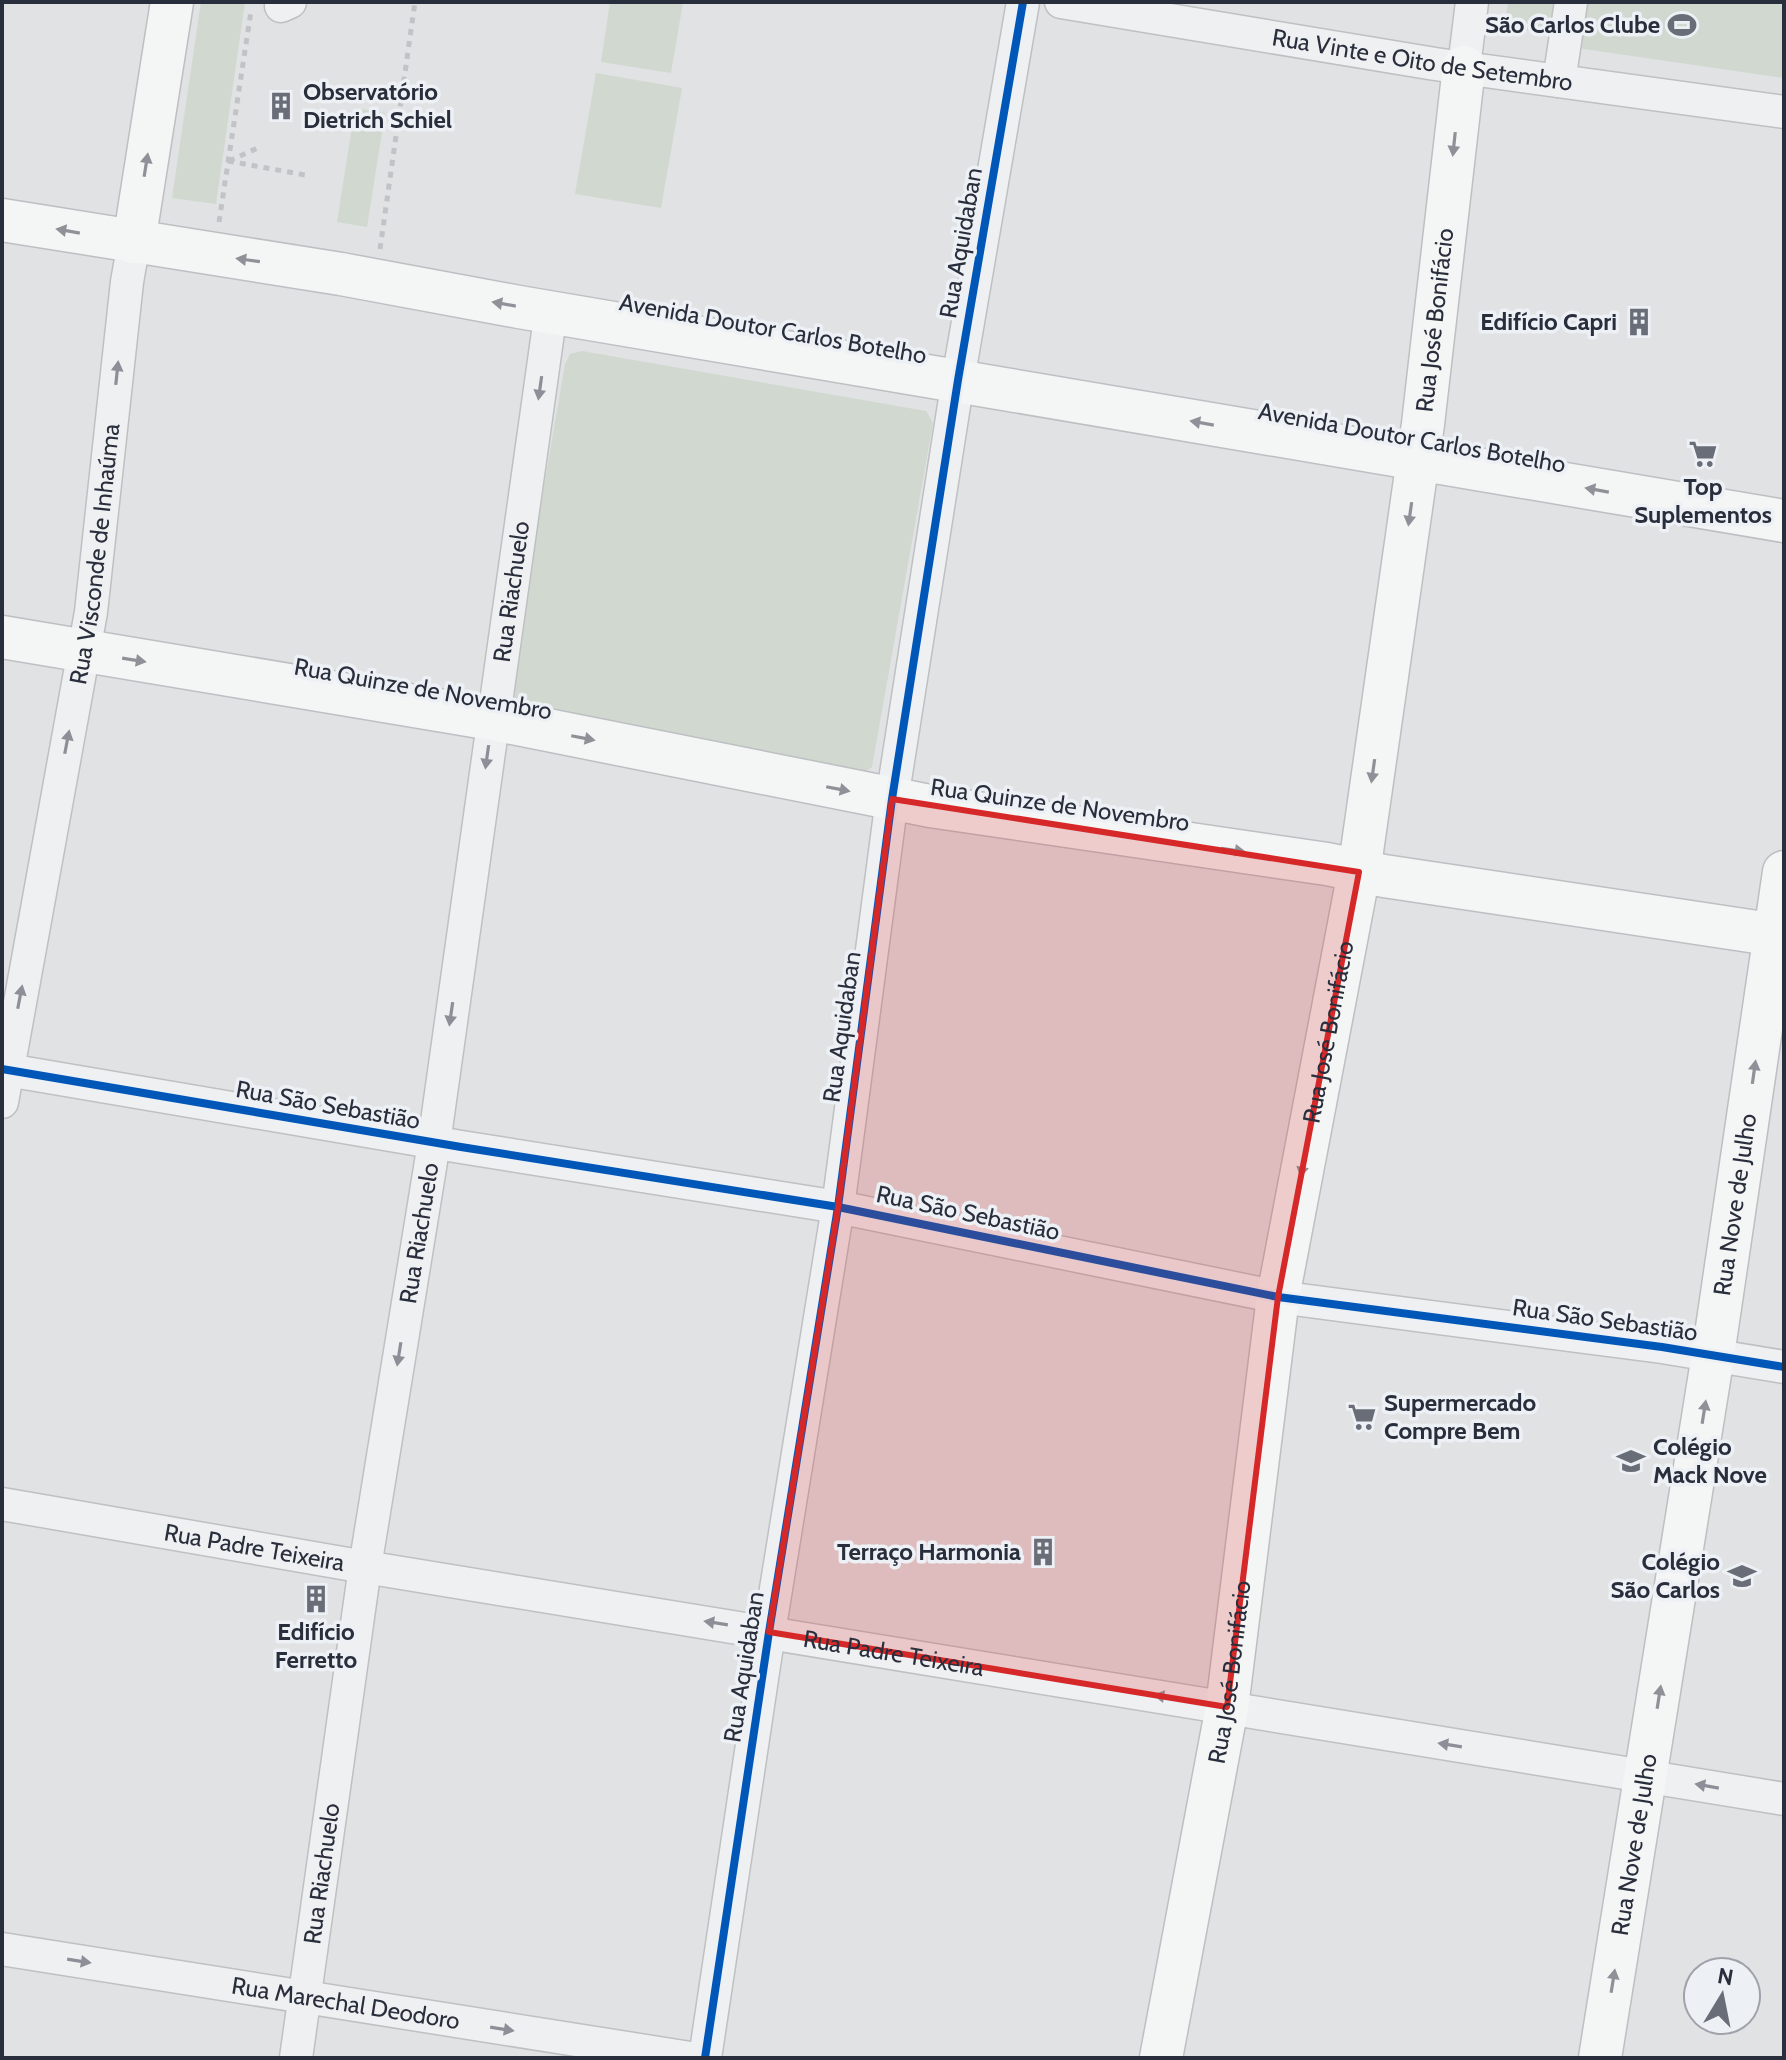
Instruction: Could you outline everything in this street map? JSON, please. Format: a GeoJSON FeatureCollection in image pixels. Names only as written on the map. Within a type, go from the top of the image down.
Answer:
{"type":"FeatureCollection","features":[{"type":"Feature","properties":{"kind":"main road","name":"Rua Visconde de Inhaúma"},"geometry":{"type":"LineString","coordinates":[[134,242],[172,2]]}},
{"type":"Feature","properties":{"kind":"main road","name":"Rua José Bonifácio"},"geometry":{"type":"LineString","coordinates":[[1161,2058],[1227,1707],[1278,1297],[1359,872],[1418,460],[1464,67]]}},
{"type":"Feature","properties":{"kind":"main road","name":"Avenida Doutor Carlos Botelho"},"geometry":{"type":"LineString","coordinates":[[2,220],[1784,521]]}},
{"type":"Feature","properties":{"kind":"main road","name":"Rua Quinze de Novembro"},"geometry":{"type":"LineString","coordinates":[[2,637],[492,719],[892,799],[1779,935]]}},
{"type":"Feature","properties":{"kind":"main road","name":"Rua Nove de Julho"},"geometry":{"type":"LineString","coordinates":[[1600,2058],[1779,935],[1784,872]]}},
{"type":"Feature","properties":{"kind":"street","name":"Rua Aquidaban"},"geometry":{"type":"LineString","coordinates":[[705,2058],[769,1632],[838,1207],[892,799],[958,380],[1023,2]]}},
{"type":"Feature","properties":{"kind":"street","name":"Rua Vinte e Oito de Setembro"},"geometry":{"type":"LineString","coordinates":[[1061,2],[1464,67],[1784,112]]}},
{"type":"Feature","properties":{"kind":"street","name":"Rua José Bonifácio"},"geometry":{"type":"LineString","coordinates":[[1464,67],[1472,2]]}},
{"type":"Feature","properties":{"kind":"street"},"geometry":{"type":"LineString","coordinates":[[1559,81],[1571,2]]}},
{"type":"Feature","properties":{"kind":"street","name":"Rua Visconde de Inhaúma"},"geometry":{"type":"LineString","coordinates":[[2,1102],[5,1070],[91,612],[134,242]]}},
{"type":"Feature","properties":{"kind":"street","name":"Rua Riachuelo"},"geometry":{"type":"LineString","coordinates":[[296,2058],[365,1567],[434,1143],[551,311]]}},
{"type":"Feature","properties":{"kind":"street","name":"Rua São Sebastião"},"geometry":{"type":"LineString","coordinates":[[5,1070],[434,1143],[838,1207],[1278,1297],[1784,1367]]}},
{"type":"Feature","properties":{"kind":"street","name":"Rua Padre Teixeira"},"geometry":{"type":"LineString","coordinates":[[2,1504],[365,1567],[1784,1799]]}},
{"type":"Feature","properties":{"kind":"street","name":"Rua Marechal Deodoro"},"geometry":{"type":"LineString","coordinates":[[2,1949],[690,2058]]}},
{"type":"Feature","properties":{"kind":"path"},"geometry":{"type":"LineString","coordinates":[[375,281],[415,2]]}},
{"type":"Feature","properties":{"kind":"path"},"geometry":{"type":"LineString","coordinates":[[233,225],[219,222],[228,161],[275,3]]}},
{"type":"Feature","properties":{"kind":"path"},"geometry":{"type":"LineString","coordinates":[[228,161],[260,147]]}},
{"type":"Feature","properties":{"kind":"path"},"geometry":{"type":"LineString","coordinates":[[228,161],[305,175]]}},
{"type":"Feature","properties":{"kind":"highlighted area"},"geometry":{"type":"Polygon","coordinates":[[[892,799],[1359,872],[1278,1297],[1227,1707],[769,1632],[838,1207],[892,799]]]}},
{"type":"Feature","properties":{"kind":"shaded area"},"geometry":{"type":"Polygon","coordinates":[[[201,2],[245,2],[216,204],[172,198],[201,2]]]}},
{"type":"Feature","properties":{"kind":"shaded area"},"geometry":{"type":"Polygon","coordinates":[[[610,2],[683,2],[671,73],[601,62],[610,2]]]}},
{"type":"Feature","properties":{"kind":"shaded area"},"geometry":{"type":"Polygon","coordinates":[[[1508,2],[1556,2],[1551,34],[1504,27],[1508,2]]]}},
{"type":"Feature","properties":{"kind":"shaded area","name":"São Carlos Clube"},"geometry":{"type":"Polygon","coordinates":[[[1584,2],[1784,2],[1784,78],[1577,48],[1584,2]]]}},
{"type":"Feature","properties":{"kind":"shaded area"},"geometry":{"type":"Polygon","coordinates":[[[596,73],[682,88],[661,208],[575,194],[596,73]]]}},
{"type":"Feature","properties":{"kind":"shaded area"},"geometry":{"type":"Polygon","coordinates":[[[355,108],[385,113],[367,227],[337,222],[355,108]]]}},
{"type":"Feature","properties":{"kind":"shaded area"},"geometry":{"type":"Polygon","coordinates":[[[582,351],[926,411],[933,423],[872,767],[852,781],[507,701],[565,364],[570,354],[582,351]]]}},
{"type":"Feature","properties":{"kind":"cycle path"},"geometry":{"type":"LineString","coordinates":[[705,2058],[769,1632],[838,1207],[892,799],[958,380],[1023,2]]}},
{"type":"Feature","properties":{"kind":"cycle path"},"geometry":{"type":"LineString","coordinates":[[2,1069],[838,1207],[1278,1297],[1662,1347],[1784,1367]]}},
{"type":"Feature","properties":{"kind":"place","name":"São Carlos Clube"},"geometry":{"type":"Point","coordinates":[1682,25]}},
{"type":"Feature","properties":{"kind":"place","name":"Observatório Dietrich Schiel"},"geometry":{"type":"Point","coordinates":[281,106]}},
{"type":"Feature","properties":{"kind":"place","name":"Edifício Capri"},"geometry":{"type":"Point","coordinates":[1639,322]}},
{"type":"Feature","properties":{"kind":"place","name":"Top Suplementos"},"geometry":{"type":"Point","coordinates":[1703,454]}},
{"type":"Feature","properties":{"kind":"place","name":"Supermercado Compre Bem"},"geometry":{"type":"Point","coordinates":[1362,1417]}},
{"type":"Feature","properties":{"kind":"place","name":"Colégio Mack Nove"},"geometry":{"type":"Point","coordinates":[1631,1461]}},
{"type":"Feature","properties":{"kind":"place","name":"Terraço Harmonia"},"geometry":{"type":"Point","coordinates":[1043,1552]}},
{"type":"Feature","properties":{"kind":"place","name":"Colégio São Carlos"},"geometry":{"type":"Point","coordinates":[1742,1576]}},
{"type":"Feature","properties":{"kind":"place","name":"Edifício Ferretto"},"geometry":{"type":"Point","coordinates":[316,1599]}}]}
